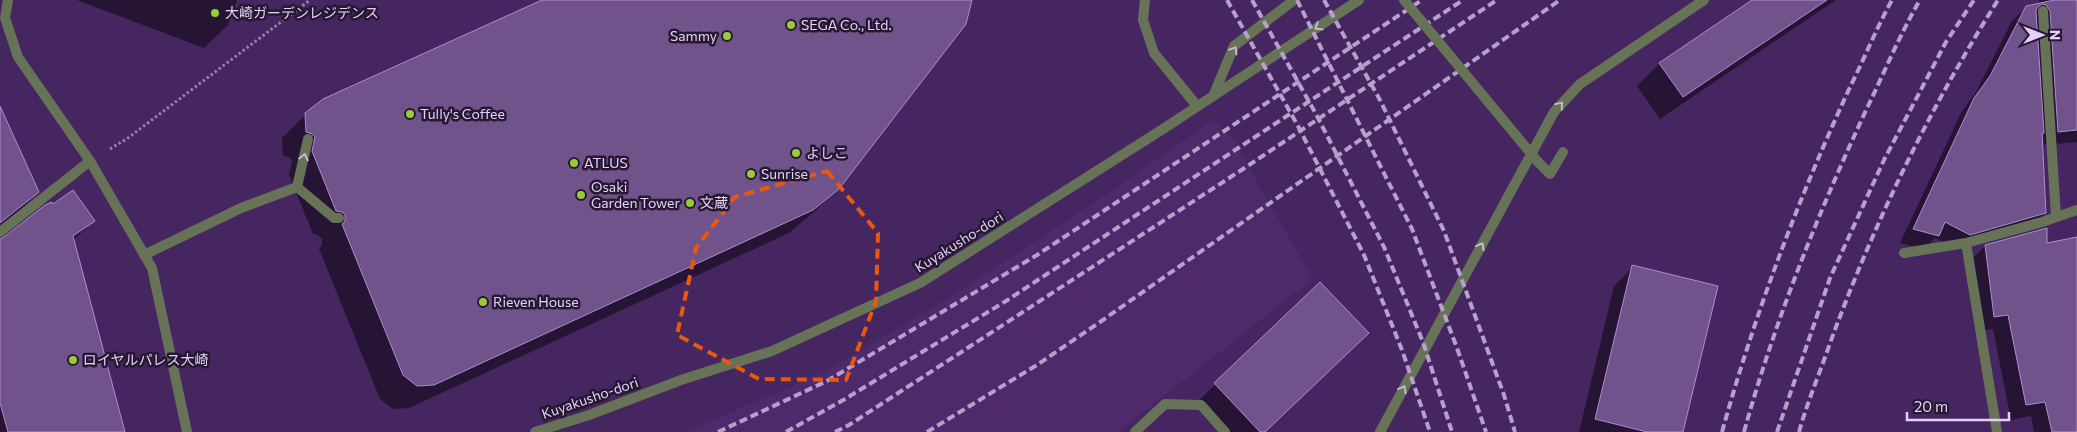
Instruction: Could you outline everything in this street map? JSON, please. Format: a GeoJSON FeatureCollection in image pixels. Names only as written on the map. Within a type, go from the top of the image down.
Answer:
{"type":"FeatureCollection","features":[{"type":"Feature","properties":{"kind":"street"},"geometry":{"type":"LineString","coordinates":[[8,0],[5,18],[18,57],[90,161],[152,268],[187,432]]}},
{"type":"Feature","properties":{"kind":"street"},"geometry":{"type":"LineString","coordinates":[[1145,0],[1144,20],[1154,53],[1197,106]]}},
{"type":"Feature","properties":{"kind":"street"},"geometry":{"type":"LineString","coordinates":[[1214,94],[1234,46],[1294,0]]}},
{"type":"Feature","properties":{"kind":"street","name":"Kuyakusho-dori"},"geometry":{"type":"LineString","coordinates":[[535,432],[589,415],[681,380],[772,351],[920,283],[1359,0]]}},
{"type":"Feature","properties":{"kind":"street"},"geometry":{"type":"LineString","coordinates":[[1404,0],[1550,174],[1563,152]]}},
{"type":"Feature","properties":{"kind":"street"},"geometry":{"type":"LineString","coordinates":[[1380,432],[1554,112],[1580,84],[1704,0]]}},
{"type":"Feature","properties":{"kind":"street"},"geometry":{"type":"LineString","coordinates":[[2042,11],[2056,216]]}},
{"type":"Feature","properties":{"kind":"street"},"geometry":{"type":"LineString","coordinates":[[297,187],[308,139]]}},
{"type":"Feature","properties":{"kind":"street"},"geometry":{"type":"LineString","coordinates":[[0,232],[90,161]]}},
{"type":"Feature","properties":{"kind":"street"},"geometry":{"type":"LineString","coordinates":[[144,255],[241,208],[297,187]]}},
{"type":"Feature","properties":{"kind":"street"},"geometry":{"type":"LineString","coordinates":[[297,187],[334,218],[339,218]]}},
{"type":"Feature","properties":{"kind":"street"},"geometry":{"type":"LineString","coordinates":[[1904,253],[1966,243],[2042,222],[2077,210]]}},
{"type":"Feature","properties":{"kind":"street"},"geometry":{"type":"LineString","coordinates":[[1966,243],[1998,432]]}},
{"type":"Feature","properties":{"kind":"street"},"geometry":{"type":"LineString","coordinates":[[1135,432],[1165,404],[1201,405],[1225,432]]}},
{"type":"Feature","properties":{"kind":"path"},"geometry":{"type":"LineString","coordinates":[[90,161],[128,138],[310,0]]}},
{"type":"Feature","properties":{"kind":"highlighted area"},"geometry":{"type":"Polygon","coordinates":[[[827,171],[878,233],[876,301],[846,380],[759,379],[677,335],[696,248],[735,197],[827,171]]]}},
{"type":"Feature","properties":{"kind":"shaded area"},"geometry":{"type":"Polygon","coordinates":[[[1213,120],[1234,141],[1313,279],[1118,432],[686,432],[824,372],[952,296],[1110,192],[1213,120]]]}},
{"type":"Feature","properties":{"kind":"building","name":"Osaki Garden Tower"},"geometry":{"type":"Polygon","coordinates":[[[542,0],[972,0],[966,24],[839,189],[813,210],[434,385],[417,386],[403,375],[342,224],[345,221],[345,215],[342,212],[336,211],[312,151],[315,137],[306,132],[305,113],[323,99],[542,0]]]}},
{"type":"Feature","properties":{"kind":"building"},"geometry":{"type":"Polygon","coordinates":[[[1752,0],[1827,0],[1683,97],[1659,63],[1752,0]]]}},
{"type":"Feature","properties":{"kind":"building"},"geometry":{"type":"Polygon","coordinates":[[[2054,0],[2077,0],[2077,130],[2058,132],[2050,11],[2046,5],[2042,4],[2036,11],[2044,133],[2042,133],[2046,213],[1970,235],[1945,222],[1939,236],[1913,229],[1974,98],[1990,76],[2026,6],[2054,0]]]}},
{"type":"Feature","properties":{"kind":"building"},"geometry":{"type":"Polygon","coordinates":[[[0,106],[39,192],[0,223],[0,106]]]}},
{"type":"Feature","properties":{"kind":"building"},"geometry":{"type":"Polygon","coordinates":[[[73,190],[95,221],[73,236],[125,432],[8,432],[0,403],[0,239],[45,205],[52,202],[53,204],[73,190]]]}},
{"type":"Feature","properties":{"kind":"building"},"geometry":{"type":"Polygon","coordinates":[[[2047,228],[2047,243],[2077,237],[2077,432],[2052,432],[2045,402],[2026,405],[2008,315],[1994,317],[1985,245],[2047,228]]]}},
{"type":"Feature","properties":{"kind":"building"},"geometry":{"type":"Polygon","coordinates":[[[1632,265],[1718,286],[1683,432],[1647,432],[1595,419],[1632,265]]]}},
{"type":"Feature","properties":{"kind":"building"},"geometry":{"type":"Polygon","coordinates":[[[1320,282],[1369,333],[1265,432],[1260,432],[1214,383],[1320,282]]]}},
{"type":"Feature","properties":{"kind":"railway"},"geometry":{"type":"LineString","coordinates":[[1227,0],[1298,126],[1364,255],[1402,350],[1430,432]]}},
{"type":"Feature","properties":{"kind":"railway"},"geometry":{"type":"LineString","coordinates":[[1252,0],[1316,114],[1384,247],[1423,342],[1452,432]]}},
{"type":"Feature","properties":{"kind":"railway"},"geometry":{"type":"LineString","coordinates":[[1297,0],[1412,229],[1457,348],[1486,432]]}},
{"type":"Feature","properties":{"kind":"railway"},"geometry":{"type":"LineString","coordinates":[[1324,0],[1380,100],[1444,231],[1504,395],[1515,432]]}},
{"type":"Feature","properties":{"kind":"railway"},"geometry":{"type":"LineString","coordinates":[[718,432],[827,381],[1037,255],[1422,0]]}},
{"type":"Feature","properties":{"kind":"railway"},"geometry":{"type":"LineString","coordinates":[[786,432],[845,399],[1006,301],[1463,0]]}},
{"type":"Feature","properties":{"kind":"railway"},"geometry":{"type":"LineString","coordinates":[[835,432],[849,425],[1243,169],[1497,0]]}},
{"type":"Feature","properties":{"kind":"railway"},"geometry":{"type":"LineString","coordinates":[[927,432],[1037,365],[1560,0]]}},
{"type":"Feature","properties":{"kind":"railway"},"geometry":{"type":"LineString","coordinates":[[1722,432],[1749,343],[1779,256],[1832,127],[1892,0]]}},
{"type":"Feature","properties":{"kind":"railway"},"geometry":{"type":"LineString","coordinates":[[1744,432],[1784,307],[1815,226],[1899,39],[1920,0]]}},
{"type":"Feature","properties":{"kind":"railway"},"geometry":{"type":"LineString","coordinates":[[1777,432],[1830,278],[1884,160],[1946,42],[1974,0]]}},
{"type":"Feature","properties":{"kind":"railway"},"geometry":{"type":"LineString","coordinates":[[1799,432],[1846,301],[1904,168],[1949,83],[1998,0]]}},
{"type":"Feature","properties":{"kind":"place","name":"大崎ガーデンレジデンス"},"geometry":{"type":"Point","coordinates":[215,13]}},
{"type":"Feature","properties":{"kind":"place","name":"SEGA Co., Ltd."},"geometry":{"type":"Point","coordinates":[791,25]}},
{"type":"Feature","properties":{"kind":"place","name":"Sammy"},"geometry":{"type":"Point","coordinates":[727,36]}},
{"type":"Feature","properties":{"kind":"place","name":"Tully's Coffee"},"geometry":{"type":"Point","coordinates":[410,114]}},
{"type":"Feature","properties":{"kind":"place","name":"よしこ"},"geometry":{"type":"Point","coordinates":[796,153]}},
{"type":"Feature","properties":{"kind":"place","name":"ATLUS"},"geometry":{"type":"Point","coordinates":[574,163]}},
{"type":"Feature","properties":{"kind":"place","name":"Sunrise"},"geometry":{"type":"Point","coordinates":[751,174]}},
{"type":"Feature","properties":{"kind":"place","name":"Osaki Garden Tower"},"geometry":{"type":"Point","coordinates":[581,195]}},
{"type":"Feature","properties":{"kind":"place","name":"文蔵"},"geometry":{"type":"Point","coordinates":[690,203]}},
{"type":"Feature","properties":{"kind":"place","name":"Rieven House"},"geometry":{"type":"Point","coordinates":[483,302]}},
{"type":"Feature","properties":{"kind":"place","name":"ロイヤルパレス大崎"},"geometry":{"type":"Point","coordinates":[73,360]}}]}
